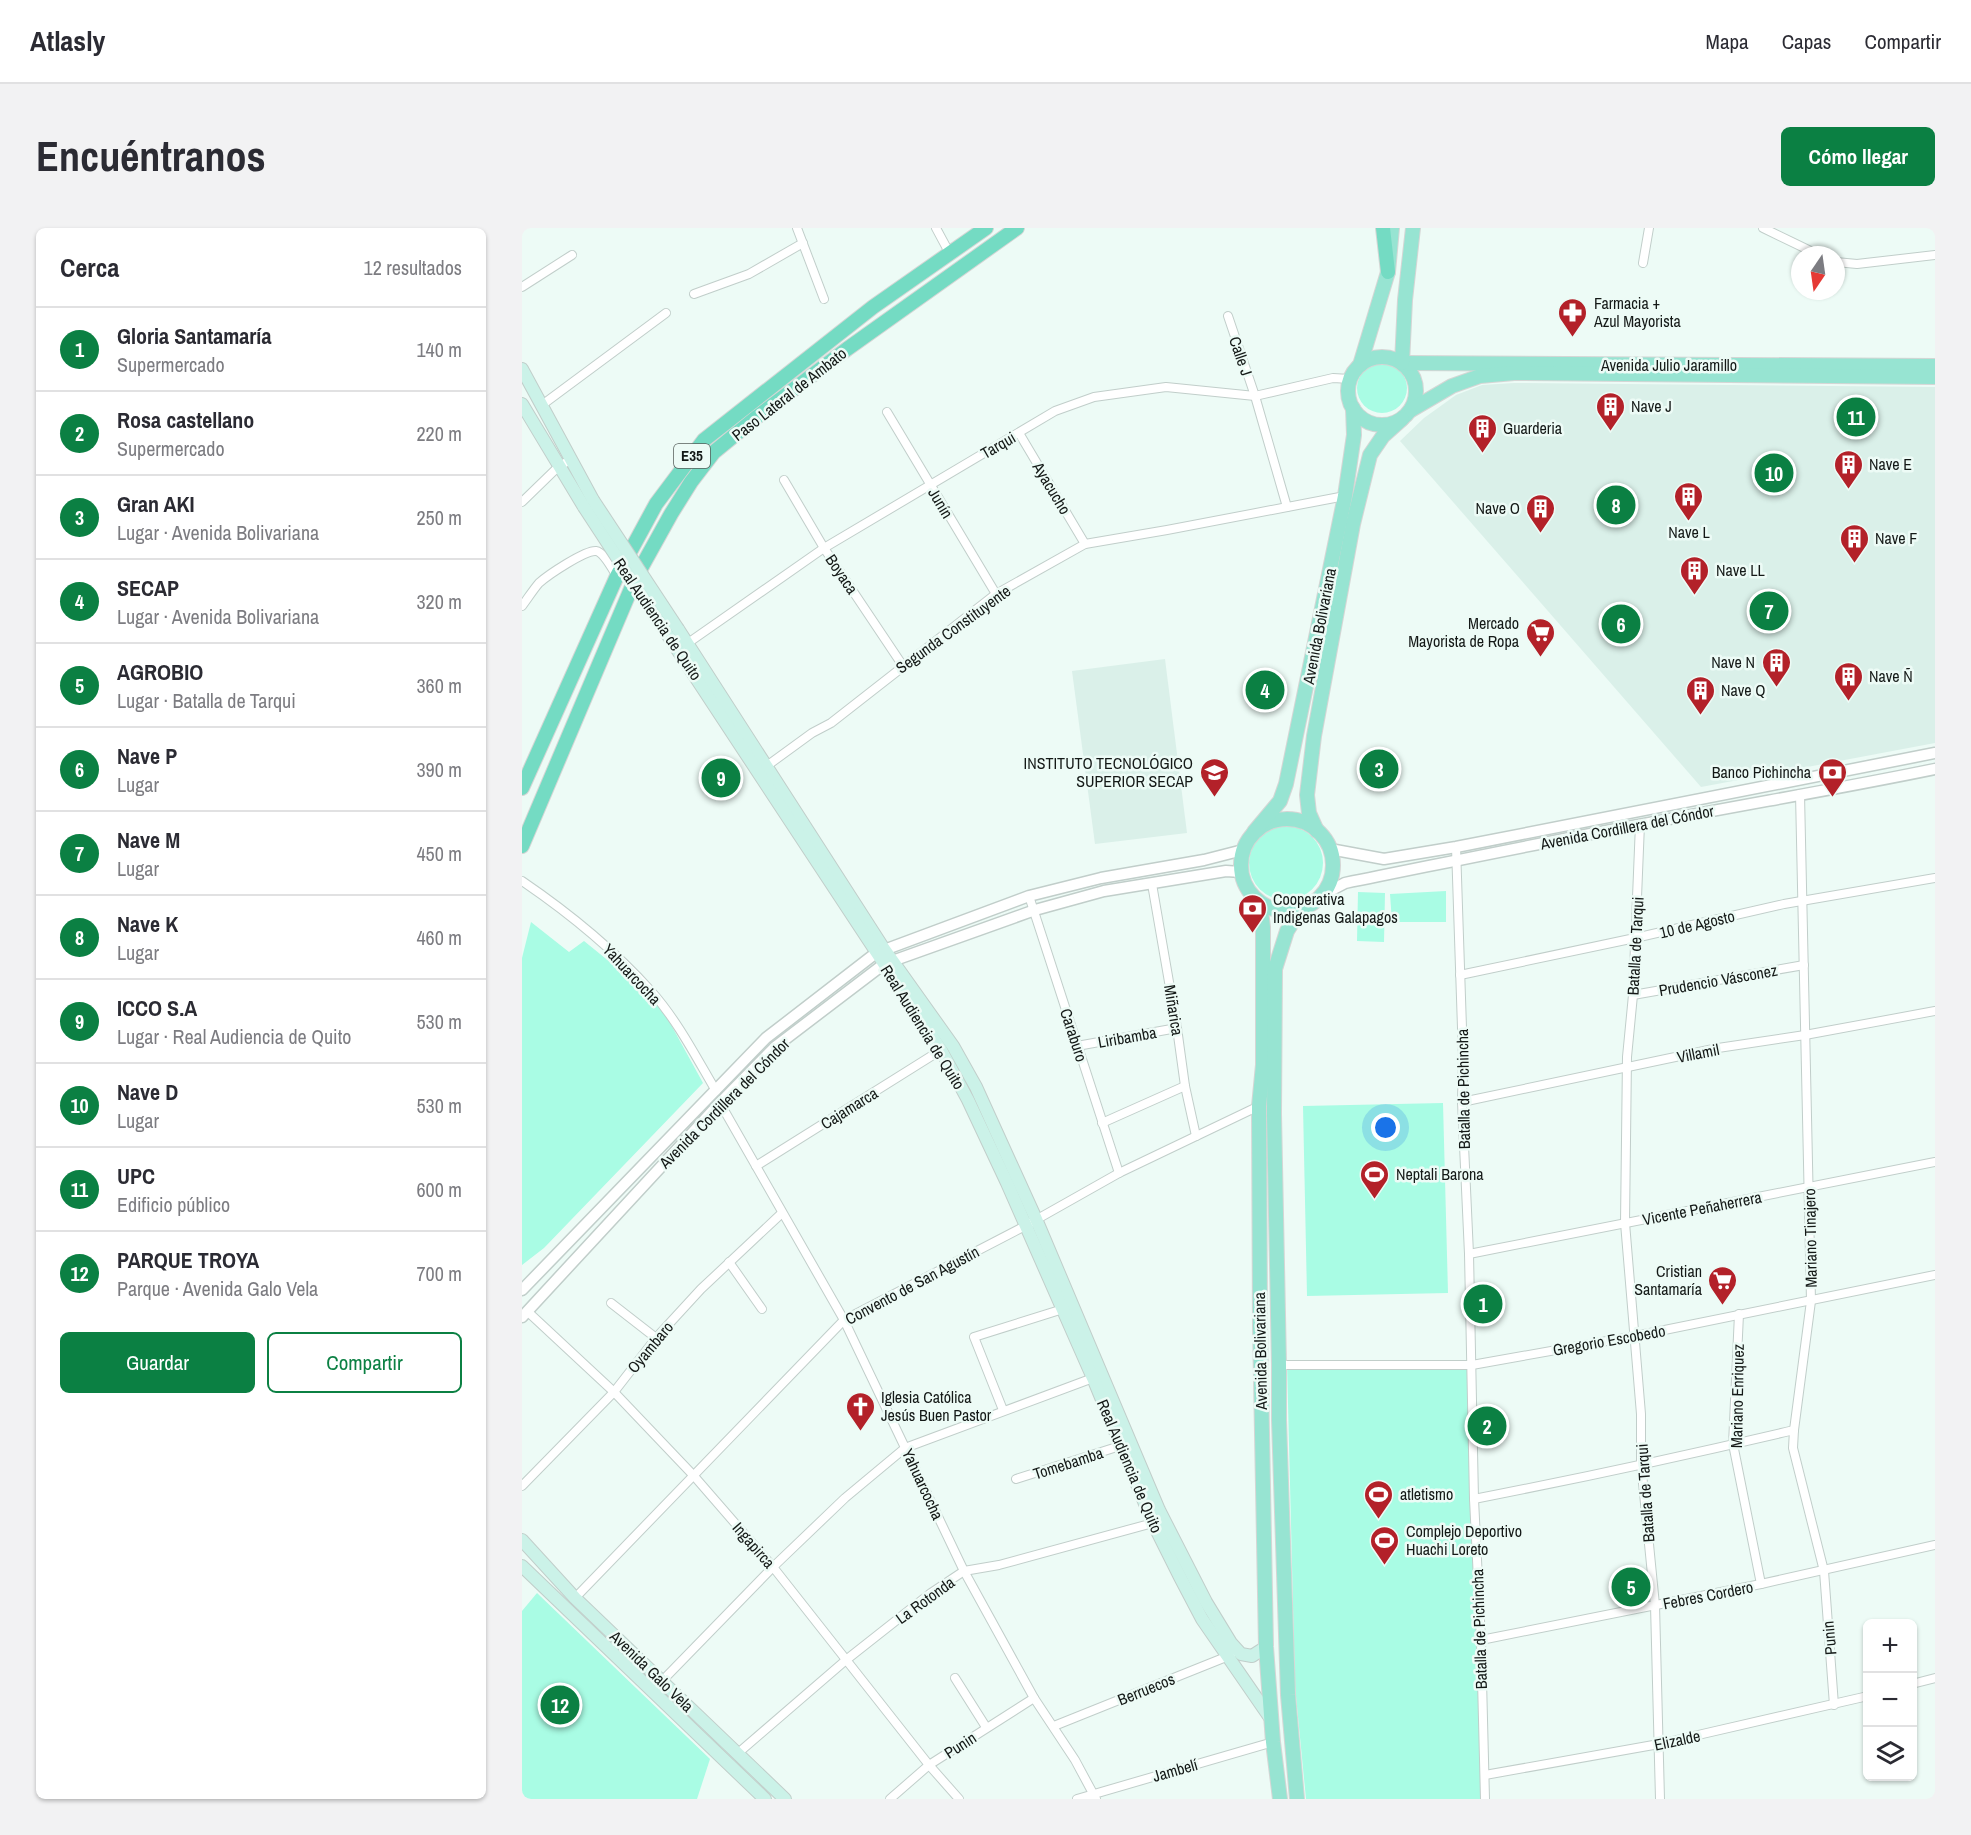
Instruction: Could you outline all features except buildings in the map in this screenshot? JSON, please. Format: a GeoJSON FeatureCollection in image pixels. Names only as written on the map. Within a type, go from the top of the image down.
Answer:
{"type":"FeatureCollection","features":[{"type":"Feature","properties":{"kind":"highway","name":"Paso Lateral de Ambato"},"geometry":{"type":"LineString","coordinates":[[522,788],[617,576],[656,504],[704,440],[873,307],[986,228]]}},
{"type":"Feature","properties":{"kind":"highway","name":"Paso Lateral de Ambato"},"geometry":{"type":"LineString","coordinates":[[522,846],[636,578],[671,514],[691,482],[714,452],[865,335],[1017,228]]}},
{"type":"Feature","properties":{"kind":"highway"},"geometry":{"type":"LineString","coordinates":[[1383,228],[1388,272]]}},
{"type":"Feature","properties":{"kind":"main road"},"geometry":{"type":"LineString","coordinates":[[1350,379],[1360,365],[1388,272],[1392,228]]}},
{"type":"Feature","properties":{"kind":"main road"},"geometry":{"type":"LineString","coordinates":[[1402,363],[1405,300],[1413,228]]}},
{"type":"Feature","properties":{"kind":"main road"},"geometry":{"type":"LineString","coordinates":[[1353,408],[1360,417],[1370,423],[1392,424],[1407,414],[1415,400],[1417,390],[1410,371],[1402,363],[1392,358],[1370,359],[1360,365]]}},
{"type":"Feature","properties":{"kind":"main road","name":"Avenida Julio Jaramillo"},"geometry":{"type":"LineString","coordinates":[[1402,363],[1935,366]]}},
{"type":"Feature","properties":{"kind":"main road","name":"Real Audiencia de Quito"},"geometry":{"type":"LineString","coordinates":[[522,369],[570,460],[589,504]]}},
{"type":"Feature","properties":{"kind":"main road","name":"Avenida Julio Jaramillo"},"geometry":{"type":"LineString","coordinates":[[1407,414],[1452,386],[1480,376],[1514,373],[1935,377]]}},
{"type":"Feature","properties":{"kind":"main road","name":"Avenida Bolivariana"},"geometry":{"type":"LineString","coordinates":[[1280,1799],[1272,1742],[1266,1647],[1260,1326],[1259,1106],[1263,1065],[1263,927],[1260,903],[1247,890],[1240,861],[1243,850],[1254,832],[1280,801],[1286,784],[1345,496],[1354,435],[1353,408],[1348,389],[1350,379]]}},
{"type":"Feature","properties":{"kind":"main road","name":"Real Audiencia de Quito"},"geometry":{"type":"LineString","coordinates":[[522,404],[558,467],[589,504],[880,951],[953,1046],[976,1087],[1031,1222],[1159,1510],[1206,1602],[1231,1643],[1233,1653]]}},
{"type":"Feature","properties":{"kind":"main road","name":"Avenida Bolivariana"},"geometry":{"type":"LineString","coordinates":[[1330,849],[1317,831],[1309,813],[1307,795],[1313,748],[1353,524],[1370,454],[1383,436],[1407,414]]}},
{"type":"Feature","properties":{"kind":"main road","name":"Real Audiencia de Quito"},"geometry":{"type":"LineString","coordinates":[[673,631],[688,643],[763,769]]}},
{"type":"Feature","properties":{"kind":"main road"},"geometry":{"type":"LineString","coordinates":[[1254,832],[1263,825],[1286,819],[1298,821],[1317,831]]}},
{"type":"Feature","properties":{"kind":"main road"},"geometry":{"type":"LineString","coordinates":[[1322,895],[1329,885],[1332,873],[1333,861],[1330,849]]}},
{"type":"Feature","properties":{"kind":"main road","name":"Avenida Bolivariana"},"geometry":{"type":"LineString","coordinates":[[1297,1799],[1288,1695],[1279,1419],[1274,1114],[1275,969],[1287,931],[1300,910],[1312,904],[1322,895]]}},
{"type":"Feature","properties":{"kind":"main road"},"geometry":{"type":"LineString","coordinates":[[1260,903],[1286,912],[1300,910]]}},
{"type":"Feature","properties":{"kind":"main road","name":"Real Audiencia de Quito"},"geometry":{"type":"LineString","coordinates":[[889,963],[941,1050],[1031,1222],[1063,1309],[1153,1523],[1202,1619],[1233,1653],[1270,1719]]}},
{"type":"Feature","properties":{"kind":"main road","name":"Avenida Galo Vela"},"geometry":{"type":"LineString","coordinates":[[522,1540],[575,1598],[780,1797]]}},
{"type":"Feature","properties":{"kind":"main road","name":"Avenida Galo Vela"},"geometry":{"type":"LineString","coordinates":[[522,1566],[765,1799]]}},
{"type":"Feature","properties":{"kind":"main road"},"geometry":{"type":"LineString","coordinates":[[1233,1653],[1252,1656],[1266,1647]]}},
{"type":"Feature","properties":{"kind":"street"},"geometry":{"type":"LineString","coordinates":[[797,228],[824,299]]}},
{"type":"Feature","properties":{"kind":"street"},"geometry":{"type":"LineString","coordinates":[[936,228],[950,254]]}},
{"type":"Feature","properties":{"kind":"street"},"geometry":{"type":"LineString","coordinates":[[1643,263],[1649,228]]}},
{"type":"Feature","properties":{"kind":"street"},"geometry":{"type":"LineString","coordinates":[[1763,228],[1800,246]]}},
{"type":"Feature","properties":{"kind":"street"},"geometry":{"type":"LineString","coordinates":[[694,294],[749,274],[803,243]]}},
{"type":"Feature","properties":{"kind":"street"},"geometry":{"type":"LineString","coordinates":[[522,287],[572,255]]}},
{"type":"Feature","properties":{"kind":"street"},"geometry":{"type":"LineString","coordinates":[[1845,263],[1857,264],[1935,255]]}},
{"type":"Feature","properties":{"kind":"street"},"geometry":{"type":"LineString","coordinates":[[542,405],[666,313]]}},
{"type":"Feature","properties":{"kind":"street","name":"Calle J"},"geometry":{"type":"LineString","coordinates":[[1228,316],[1255,396],[1287,507]]}},
{"type":"Feature","properties":{"kind":"street","name":"Tarqui"},"geometry":{"type":"LineString","coordinates":[[688,643],[824,548],[1054,411],[1094,397],[1166,387],[1255,396],[1333,378],[1350,379]]}},
{"type":"Feature","properties":{"kind":"street","name":"Junín"},"geometry":{"type":"LineString","coordinates":[[887,412],[996,594]]}},
{"type":"Feature","properties":{"kind":"street","name":"Ayacucho"},"geometry":{"type":"LineString","coordinates":[[1019,433],[1085,544]]}},
{"type":"Feature","properties":{"kind":"street"},"geometry":{"type":"LineString","coordinates":[[522,502],[558,467],[570,460]]}},
{"type":"Feature","properties":{"kind":"street","name":"Boyaca"},"geometry":{"type":"LineString","coordinates":[[784,480],[824,548],[903,666]]}},
{"type":"Feature","properties":{"kind":"street","name":"Segunda Constituyente"},"geometry":{"type":"LineString","coordinates":[[763,769],[812,733],[831,723],[996,594],[1085,544],[1345,496]]}},
{"type":"Feature","properties":{"kind":"street"},"geometry":{"type":"LineString","coordinates":[[522,606],[539,584],[565,565],[588,553],[595,551],[601,553],[617,576]]}},
{"type":"Feature","properties":{"kind":"street","name":"Avenida Cordillera del Cóndor"},"geometry":{"type":"LineString","coordinates":[[1330,849],[1384,859],[1456,847],[1935,753]]}},
{"type":"Feature","properties":{"kind":"street","name":"Avenida Cordillera del Cóndor"},"geometry":{"type":"LineString","coordinates":[[1322,895],[1345,883],[1640,824],[1844,788],[1935,769]]}},
{"type":"Feature","properties":{"kind":"street","name":"Mariano Tinajero"},"geometry":{"type":"LineString","coordinates":[[1800,794],[1811,1300],[1793,1448],[1824,1571]]}},
{"type":"Feature","properties":{"kind":"street","name":"Batalla de Tarqui"},"geometry":{"type":"LineString","coordinates":[[1640,824],[1633,995],[1627,1066],[1625,1223],[1641,1414],[1641,1463],[1655,1605],[1660,1799]]}},
{"type":"Feature","properties":{"kind":"street","name":"Batalla de Pichincha"},"geometry":{"type":"LineString","coordinates":[[1456,847],[1463,1058],[1462,1102],[1470,1254],[1474,1499],[1481,1640],[1485,1799]]}},
{"type":"Feature","properties":{"kind":"street","name":"Avenida Cordillera del Cóndor"},"geometry":{"type":"LineString","coordinates":[[522,1290],[766,1038],[880,951],[1029,896],[1101,878],[1204,860],[1243,850]]}},
{"type":"Feature","properties":{"kind":"street","name":"Avenida Cordillera del Cóndor"},"geometry":{"type":"LineString","coordinates":[[525,1314],[720,1103],[776,1047],[889,963],[1035,910],[1104,891],[1226,871],[1241,872]]}},
{"type":"Feature","properties":{"kind":"street","name":"10 de Agosto"},"geometry":{"type":"LineString","coordinates":[[1460,975],[1802,900],[1935,878]]}},
{"type":"Feature","properties":{"kind":"street","name":"Yahuarcocha"},"geometry":{"type":"LineString","coordinates":[[522,881],[593,933],[652,992],[681,1033],[716,1091]]}},
{"type":"Feature","properties":{"kind":"street","name":"Miñarica"},"geometry":{"type":"LineString","coordinates":[[1152,884],[1185,1086],[1196,1136]]}},
{"type":"Feature","properties":{"kind":"street","name":"Caraburo"},"geometry":{"type":"LineString","coordinates":[[1029,896],[1119,1173]]}},
{"type":"Feature","properties":{"kind":"street"},"geometry":{"type":"LineString","coordinates":[[950,925],[956,938]]}},
{"type":"Feature","properties":{"kind":"street","name":"Prudencio Vásconez"},"geometry":{"type":"LineString","coordinates":[[1633,995],[1804,965]]}},
{"type":"Feature","properties":{"kind":"street","name":"Villamil"},"geometry":{"type":"LineString","coordinates":[[1462,1102],[1718,1048],[1805,1035],[1935,1011]]}},
{"type":"Feature","properties":{"kind":"street","name":"Liribamba"},"geometry":{"type":"LineString","coordinates":[[1077,1046],[1177,1028]]}},
{"type":"Feature","properties":{"kind":"street","name":"Cajamarca"},"geometry":{"type":"LineString","coordinates":[[756,1166],[941,1050]]}},
{"type":"Feature","properties":{"kind":"street"},"geometry":{"type":"LineString","coordinates":[[1102,1123],[1185,1086]]}},
{"type":"Feature","properties":{"kind":"street","name":"Yahuarcocha"},"geometry":{"type":"LineString","coordinates":[[720,1103],[844,1320],[964,1571],[1034,1698],[1054,1726],[1095,1796]]}},
{"type":"Feature","properties":{"kind":"street","name":"Convento de San Agustín"},"geometry":{"type":"LineString","coordinates":[[575,1598],[844,1320],[1119,1173],[1259,1106]]}},
{"type":"Feature","properties":{"kind":"street","name":"Vicente Peñaherrera"},"geometry":{"type":"LineString","coordinates":[[1470,1254],[1935,1162]]}},
{"type":"Feature","properties":{"kind":"street","name":"Oyambaro"},"geometry":{"type":"LineString","coordinates":[[522,1486],[614,1392],[656,1338],[729,1262],[782,1213]]}},
{"type":"Feature","properties":{"kind":"street"},"geometry":{"type":"LineString","coordinates":[[729,1262],[762,1309]]}},
{"type":"Feature","properties":{"kind":"street","name":"Gregorio Escobedo"},"geometry":{"type":"LineString","coordinates":[[1279,1365],[1472,1365],[1635,1336],[1935,1275]]}},
{"type":"Feature","properties":{"kind":"street"},"geometry":{"type":"LineString","coordinates":[[611,1303],[656,1338]]}},
{"type":"Feature","properties":{"kind":"street"},"geometry":{"type":"LineString","coordinates":[[1004,1410],[974,1337],[1063,1309]]}},
{"type":"Feature","properties":{"kind":"street","name":"Ingapirca"},"geometry":{"type":"LineString","coordinates":[[525,1314],[614,1392],[694,1476],[773,1567],[929,1765],[959,1799]]}},
{"type":"Feature","properties":{"kind":"street","name":"Mariano Enriquez"},"geometry":{"type":"LineString","coordinates":[[1739,1314],[1733,1444],[1761,1584]]}},
{"type":"Feature","properties":{"kind":"street"},"geometry":{"type":"LineString","coordinates":[[662,1681],[773,1567],[845,1498],[905,1448],[1093,1378]]}},
{"type":"Feature","properties":{"kind":"street"},"geometry":{"type":"LineString","coordinates":[[1474,1499],[1609,1472],[1794,1430]]}},
{"type":"Feature","properties":{"kind":"street","name":"Tomebamba"},"geometry":{"type":"LineString","coordinates":[[1016,1479],[1120,1446]]}},
{"type":"Feature","properties":{"kind":"street","name":"La Rotonda"},"geometry":{"type":"LineString","coordinates":[[737,1754],[846,1660],[931,1593],[964,1571],[999,1565],[1153,1523]]}},
{"type":"Feature","properties":{"kind":"street","name":"Febres Cordero"},"geometry":{"type":"LineString","coordinates":[[1481,1640],[1824,1571],[1935,1545]]}},
{"type":"Feature","properties":{"kind":"street","name":"Punin"},"geometry":{"type":"LineString","coordinates":[[1824,1571],[1834,1705]]}},
{"type":"Feature","properties":{"kind":"street","name":"Berruecos"},"geometry":{"type":"LineString","coordinates":[[1054,1726],[1233,1653]]}},
{"type":"Feature","properties":{"kind":"street"},"geometry":{"type":"LineString","coordinates":[[955,1678],[986,1727]]}},
{"type":"Feature","properties":{"kind":"street"},"geometry":{"type":"LineString","coordinates":[[1917,1683],[1935,1678]]}},
{"type":"Feature","properties":{"kind":"street","name":"Elizalde"},"geometry":{"type":"LineString","coordinates":[[1485,1775],[1659,1744],[1863,1697]]}},
{"type":"Feature","properties":{"kind":"street","name":"Punin"},"geometry":{"type":"LineString","coordinates":[[890,1799],[929,1765],[1034,1698]]}},
{"type":"Feature","properties":{"kind":"street","name":"Jambelí"},"geometry":{"type":"LineString","coordinates":[[1077,1799],[1095,1796],[1272,1742]]}},
{"type":"Feature","properties":{"kind":"shaded area"},"geometry":{"type":"Polygon","coordinates":[[[1514,383],[1935,387],[1935,743],[1701,787],[1400,441],[1424,418],[1456,395],[1482,385],[1514,383]]]}},
{"type":"Feature","properties":{"kind":"shaded area"},"geometry":{"type":"Polygon","coordinates":[[[1165,659],[1187,833],[1095,844],[1072,671],[1165,659]]]}},
{"type":"Feature","properties":{"kind":"green space"},"geometry":{"type":"Polygon","coordinates":[[[1377,363],[1387,363],[1400,370],[1407,383],[1407,393],[1400,406],[1387,413],[1377,413],[1368,409],[1361,402],[1357,393],[1357,383],[1361,374],[1368,367],[1377,363]]]}},
{"type":"Feature","properties":{"kind":"green space"},"geometry":{"type":"Polygon","coordinates":[[[1286,826],[1300,829],[1312,837],[1320,849],[1323,863],[1320,877],[1312,889],[1300,897],[1286,900],[1272,897],[1260,889],[1252,877],[1249,863],[1252,849],[1260,837],[1272,829],[1286,826]]]}},
{"type":"Feature","properties":{"kind":"green space"},"geometry":{"type":"Polygon","coordinates":[[[1446,891],[1446,922],[1392,922],[1390,894],[1446,891]]]}},
{"type":"Feature","properties":{"kind":"green space"},"geometry":{"type":"Polygon","coordinates":[[[1358,892],[1385,893],[1384,942],[1357,941],[1358,892]]]}},
{"type":"Feature","properties":{"kind":"green space"},"geometry":{"type":"Polygon","coordinates":[[[531,922],[569,952],[584,941],[658,1001],[703,1083],[544,1248],[522,1265],[522,958],[531,922]]]}},
{"type":"Feature","properties":{"kind":"green space","name":"Neptali Barona"},"geometry":{"type":"Polygon","coordinates":[[[1443,1103],[1448,1293],[1307,1296],[1303,1106],[1443,1103]]]}},
{"type":"Feature","properties":{"kind":"green space","name":"Complejo Deportivo Huachi Loreto"},"geometry":{"type":"Polygon","coordinates":[[[1287,1363],[1473,1366],[1484,1799],[1306,1799],[1295,1686],[1287,1363]]]}},
{"type":"Feature","properties":{"kind":"green space"},"geometry":{"type":"Polygon","coordinates":[[[537,1593],[710,1759],[697,1799],[522,1799],[522,1611],[537,1593]]]}},
{"type":"Feature","properties":{"kind":"place","name":"Farmacia + Azul Mayorista"},"geometry":{"type":"Point","coordinates":[1573,338]}},
{"type":"Feature","properties":{"kind":"place","name":"UPC"},"geometry":{"type":"Point","coordinates":[1856,417]}},
{"type":"Feature","properties":{"kind":"place","name":"Nave J"},"geometry":{"type":"Point","coordinates":[1610,432]}},
{"type":"Feature","properties":{"kind":"place","name":"Guarderia"},"geometry":{"type":"Point","coordinates":[1482,454]}},
{"type":"Feature","properties":{"kind":"place","name":"Nave D"},"geometry":{"type":"Point","coordinates":[1774,473]}},
{"type":"Feature","properties":{"kind":"place","name":"Nave E"},"geometry":{"type":"Point","coordinates":[1848,490]}},
{"type":"Feature","properties":{"kind":"place","name":"Nave K"},"geometry":{"type":"Point","coordinates":[1616,505]}},
{"type":"Feature","properties":{"kind":"place","name":"Nave L"},"geometry":{"type":"Point","coordinates":[1689,522]}},
{"type":"Feature","properties":{"kind":"place","name":"Nave O"},"geometry":{"type":"Point","coordinates":[1541,534]}},
{"type":"Feature","properties":{"kind":"place","name":"Nave F"},"geometry":{"type":"Point","coordinates":[1854,564]}},
{"type":"Feature","properties":{"kind":"place","name":"Nave LL"},"geometry":{"type":"Point","coordinates":[1695,596]}},
{"type":"Feature","properties":{"kind":"place","name":"Nave M"},"geometry":{"type":"Point","coordinates":[1769,611]}},
{"type":"Feature","properties":{"kind":"place","name":"Nave P"},"geometry":{"type":"Point","coordinates":[1621,624]}},
{"type":"Feature","properties":{"kind":"place","name":"Mercado Mayorista de Ropa"},"geometry":{"type":"Point","coordinates":[1540,658]}},
{"type":"Feature","properties":{"kind":"place","name":"Nave N"},"geometry":{"type":"Point","coordinates":[1776,688]}},
{"type":"Feature","properties":{"kind":"place","name":"SECAP"},"geometry":{"type":"Point","coordinates":[1265,690]}},
{"type":"Feature","properties":{"kind":"place","name":"Nave Ñ"},"geometry":{"type":"Point","coordinates":[1848,702]}},
{"type":"Feature","properties":{"kind":"place","name":"Nave Q"},"geometry":{"type":"Point","coordinates":[1700,716]}},
{"type":"Feature","properties":{"kind":"place","name":"Gran AKI"},"geometry":{"type":"Point","coordinates":[1379,769]}},
{"type":"Feature","properties":{"kind":"place","name":"ICCO S.A"},"geometry":{"type":"Point","coordinates":[721,778]}},
{"type":"Feature","properties":{"kind":"place","name":"INSTITUTO TECNOLÓGICO SUPERIOR SECAP"},"geometry":{"type":"Point","coordinates":[1214,798]}},
{"type":"Feature","properties":{"kind":"place","name":"Banco Pichincha"},"geometry":{"type":"Point","coordinates":[1832,798]}},
{"type":"Feature","properties":{"kind":"place","name":"Cooperativa Indigenas Galapagos"},"geometry":{"type":"Point","coordinates":[1252,934]}},
{"type":"Feature","properties":{"kind":"place","name":"Neptali Barona"},"geometry":{"type":"Point","coordinates":[1375,1200]}},
{"type":"Feature","properties":{"kind":"place","name":"Gloria Santamaría"},"geometry":{"type":"Point","coordinates":[1483,1304]}},
{"type":"Feature","properties":{"kind":"place","name":"Cristian Santamaría"},"geometry":{"type":"Point","coordinates":[1723,1306]}},
{"type":"Feature","properties":{"kind":"place","name":"Rosa castellano"},"geometry":{"type":"Point","coordinates":[1487,1426]}},
{"type":"Feature","properties":{"kind":"place","name":"Iglesia Católica Jesús Buen Pastor"},"geometry":{"type":"Point","coordinates":[860,1432]}},
{"type":"Feature","properties":{"kind":"place","name":"atletismo"},"geometry":{"type":"Point","coordinates":[1379,1520]}},
{"type":"Feature","properties":{"kind":"place","name":"Complejo Deportivo Huachi Loreto"},"geometry":{"type":"Point","coordinates":[1385,1566]}},
{"type":"Feature","properties":{"kind":"place","name":"AGROBIO"},"geometry":{"type":"Point","coordinates":[1631,1587]}},
{"type":"Feature","properties":{"kind":"place","name":"PARQUE TROYA"},"geometry":{"type":"Point","coordinates":[560,1705]}}]}
